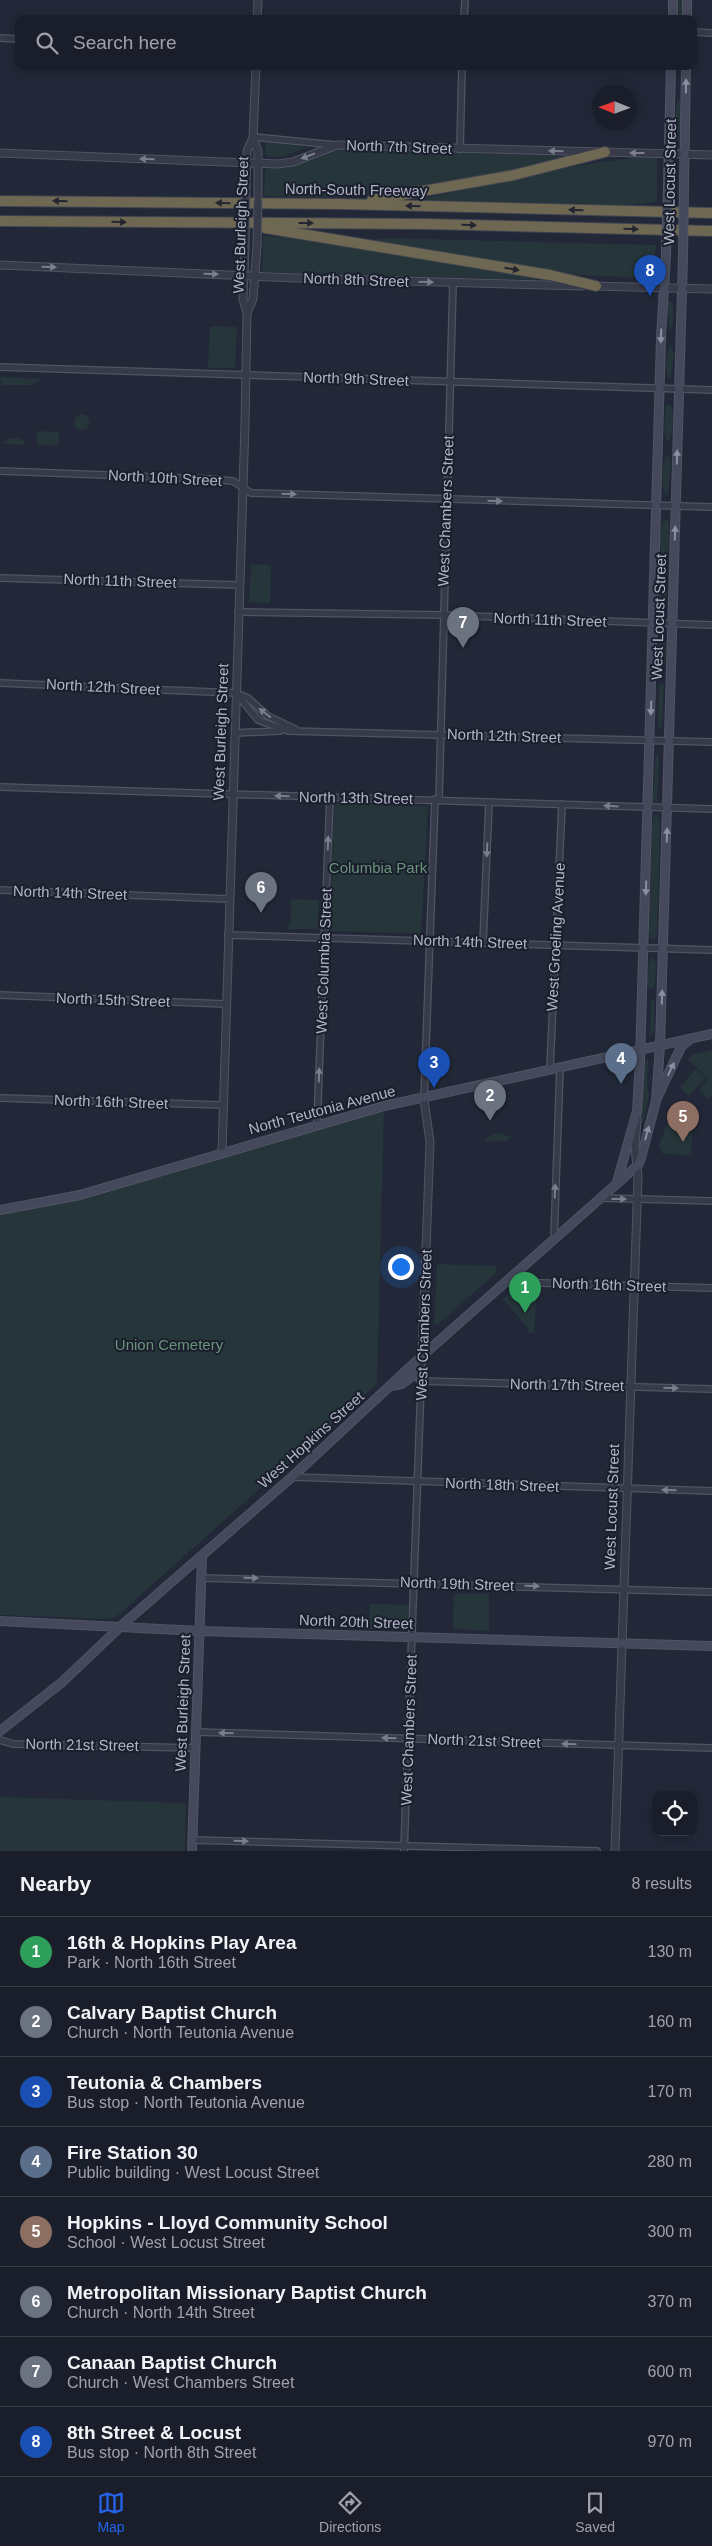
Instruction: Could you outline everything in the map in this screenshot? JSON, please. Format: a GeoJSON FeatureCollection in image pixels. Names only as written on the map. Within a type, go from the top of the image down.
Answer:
{"type":"FeatureCollection","features":[{"type":"Feature","properties":{"kind":"highway"},"geometry":{"type":"LineString","coordinates":[[341,204],[424,193],[501,178],[605,152]]}},
{"type":"Feature","properties":{"kind":"highway","name":"North-South Freeway"},"geometry":{"type":"LineString","coordinates":[[0,201],[341,204],[712,213]]}},
{"type":"Feature","properties":{"kind":"highway"},"geometry":{"type":"LineString","coordinates":[[0,221],[437,224],[712,230]]}},
{"type":"Feature","properties":{"kind":"highway"},"geometry":{"type":"LineString","coordinates":[[240,223],[550,275],[596,286]]}},
{"type":"Feature","properties":{"kind":"main road"},"geometry":{"type":"LineString","coordinates":[[673,0],[673,15]]}},
{"type":"Feature","properties":{"kind":"main road"},"geometry":{"type":"LineString","coordinates":[[687,0],[687,15]]}},
{"type":"Feature","properties":{"kind":"main road","name":"West Locust Street"},"geometry":{"type":"LineString","coordinates":[[637,1111],[641,1050],[671,70]]}},
{"type":"Feature","properties":{"kind":"main road","name":"West Locust Street"},"geometry":{"type":"LineString","coordinates":[[638,1165],[656,1101],[660,1046],[683,256],[686,70]]}},
{"type":"Feature","properties":{"kind":"main road","name":"North Teutonia Avenue"},"geometry":{"type":"LineString","coordinates":[[0,1210],[80,1195],[317,1124],[384,1106],[712,1034]]}},
{"type":"Feature","properties":{"kind":"main road"},"geometry":{"type":"LineString","coordinates":[[656,1101],[681,1047],[690,1040]]}},
{"type":"Feature","properties":{"kind":"main road"},"geometry":{"type":"LineString","coordinates":[[617,1182],[637,1111]]}},
{"type":"Feature","properties":{"kind":"main road","name":"West Hopkins Street"},"geometry":{"type":"LineString","coordinates":[[0,1731],[61,1682],[121,1626],[292,1477],[422,1356],[638,1165]]}},
{"type":"Feature","properties":{"kind":"main road"},"geometry":{"type":"LineString","coordinates":[[390,1386],[402,1384],[415,1374],[418,1375],[421,1382]]}},
{"type":"Feature","properties":{"kind":"main road","name":"West Burleigh Street"},"geometry":{"type":"LineString","coordinates":[[192,1851],[202,1556]]}},
{"type":"Feature","properties":{"kind":"main road","name":"North 20th Street"},"geometry":{"type":"LineString","coordinates":[[0,1622],[712,1646]]}},
{"type":"Feature","properties":{"kind":"street"},"geometry":{"type":"LineString","coordinates":[[257,15],[258,0]]}},
{"type":"Feature","properties":{"kind":"street"},"geometry":{"type":"LineString","coordinates":[[464,15],[465,0]]}},
{"type":"Feature","properties":{"kind":"street"},"geometry":{"type":"LineString","coordinates":[[697,32],[712,33]]}},
{"type":"Feature","properties":{"kind":"street"},"geometry":{"type":"LineString","coordinates":[[0,38],[15,39]]}},
{"type":"Feature","properties":{"kind":"street","name":"West Burleigh Street"},"geometry":{"type":"LineString","coordinates":[[222,1152],[246,376],[247,313],[243,299],[246,183],[248,151],[253,137],[256,70]]}},
{"type":"Feature","properties":{"kind":"street"},"geometry":{"type":"LineString","coordinates":[[460,149],[462,70]]}},
{"type":"Feature","properties":{"kind":"street"},"geometry":{"type":"LineString","coordinates":[[253,137],[337,145]]}},
{"type":"Feature","properties":{"kind":"street","name":"West Burleigh Street"},"geometry":{"type":"LineString","coordinates":[[247,313],[253,299],[255,276],[259,164],[258,152],[253,137]]}},
{"type":"Feature","properties":{"kind":"street","name":"North 7th Street"},"geometry":{"type":"LineString","coordinates":[[0,153],[259,164],[286,164],[337,145],[712,155]]}},
{"type":"Feature","properties":{"kind":"street","name":"North 8th Street"},"geometry":{"type":"LineString","coordinates":[[0,265],[244,276],[712,289]]}},
{"type":"Feature","properties":{"kind":"street","name":"West Chambers Street"},"geometry":{"type":"LineString","coordinates":[[404,1849],[430,1142],[424,1098],[437,799],[442,734],[453,283]]}},
{"type":"Feature","properties":{"kind":"street","name":"North 9th Street"},"geometry":{"type":"LineString","coordinates":[[0,367],[712,390]]}},
{"type":"Feature","properties":{"kind":"street","name":"North 10th Street"},"geometry":{"type":"LineString","coordinates":[[0,471],[233,481],[251,493],[657,505]]}},
{"type":"Feature","properties":{"kind":"street"},"geometry":{"type":"LineString","coordinates":[[657,505],[712,507]]}},
{"type":"Feature","properties":{"kind":"street","name":"North 11th Street"},"geometry":{"type":"LineString","coordinates":[[0,578],[239,585]]}},
{"type":"Feature","properties":{"kind":"street","name":"North 11th Street"},"geometry":{"type":"LineString","coordinates":[[238,612],[444,615],[712,625]]}},
{"type":"Feature","properties":{"kind":"street","name":"North 12th Street"},"geometry":{"type":"LineString","coordinates":[[0,683],[236,693],[248,698],[268,716],[297,730]]}},
{"type":"Feature","properties":{"kind":"street","name":"North 12th Street"},"geometry":{"type":"LineString","coordinates":[[236,693],[258,720],[288,731],[712,742]]}},
{"type":"Feature","properties":{"kind":"street"},"geometry":{"type":"LineString","coordinates":[[234,733],[288,731]]}},
{"type":"Feature","properties":{"kind":"street","name":"North 13th Street"},"geometry":{"type":"LineString","coordinates":[[0,787],[233,795],[437,799],[712,809]]}},
{"type":"Feature","properties":{"kind":"street","name":"West Columbia Street"},"geometry":{"type":"LineString","coordinates":[[317,1124],[330,797]]}},
{"type":"Feature","properties":{"kind":"street"},"geometry":{"type":"LineString","coordinates":[[483,943],[489,802]]}},
{"type":"Feature","properties":{"kind":"street","name":"West Groeling Avenue"},"geometry":{"type":"LineString","coordinates":[[550,1069],[562,804]]}},
{"type":"Feature","properties":{"kind":"street","name":"North 14th Street"},"geometry":{"type":"LineString","coordinates":[[0,890],[229,899]]}},
{"type":"Feature","properties":{"kind":"street","name":"North 14th Street"},"geometry":{"type":"LineString","coordinates":[[228,936],[712,950]]}},
{"type":"Feature","properties":{"kind":"street","name":"North 15th Street"},"geometry":{"type":"LineString","coordinates":[[0,995],[226,1004]]}},
{"type":"Feature","properties":{"kind":"street"},"geometry":{"type":"LineString","coordinates":[[554,1240],[560,1067]]}},
{"type":"Feature","properties":{"kind":"street","name":"North 16th Street"},"geometry":{"type":"LineString","coordinates":[[0,1098],[222,1105]]}},
{"type":"Feature","properties":{"kind":"street","name":"West Locust Street"},"geometry":{"type":"LineString","coordinates":[[615,1851],[622,1589],[637,1199],[638,1165],[635,1147],[637,1111]]}},
{"type":"Feature","properties":{"kind":"street"},"geometry":{"type":"LineString","coordinates":[[600,1198],[712,1201]]}},
{"type":"Feature","properties":{"kind":"street","name":"North 16th Street"},"geometry":{"type":"LineString","coordinates":[[506,1282],[712,1288]]}},
{"type":"Feature","properties":{"kind":"street","name":"North 17th Street"},"geometry":{"type":"LineString","coordinates":[[421,1382],[712,1389]]}},
{"type":"Feature","properties":{"kind":"street","name":"North 18th Street"},"geometry":{"type":"LineString","coordinates":[[292,1477],[712,1491]]}},
{"type":"Feature","properties":{"kind":"street","name":"North 19th Street"},"geometry":{"type":"LineString","coordinates":[[202,1578],[414,1582],[712,1592]]}},
{"type":"Feature","properties":{"kind":"street","name":"North 21st Street"},"geometry":{"type":"LineString","coordinates":[[196,1732],[712,1748]]}},
{"type":"Feature","properties":{"kind":"street","name":"North 21st Street"},"geometry":{"type":"LineString","coordinates":[[0,1740],[13,1744],[195,1748]]}},
{"type":"Feature","properties":{"kind":"street"},"geometry":{"type":"LineString","coordinates":[[192,1840],[404,1849],[597,1851]]}},
{"type":"Feature","properties":{"kind":"green space"},"geometry":{"type":"Polygon","coordinates":[[[678,0],[685,0],[683,15],[679,15],[678,0]]]}},
{"type":"Feature","properties":{"kind":"green space"},"geometry":{"type":"Polygon","coordinates":[[[679,98],[682,107],[679,141],[673,140],[676,107],[679,98]]]}},
{"type":"Feature","properties":{"kind":"green space"},"geometry":{"type":"Polygon","coordinates":[[[266,142],[307,148],[281,157],[268,157],[268,155],[265,155],[266,142]]]}},
{"type":"Feature","properties":{"kind":"green space"},"geometry":{"type":"Polygon","coordinates":[[[342,150],[553,155],[566,157],[566,159],[468,181],[392,194],[341,197],[264,196],[265,169],[289,167],[328,152],[342,150]]]}},
{"type":"Feature","properties":{"kind":"green space"},"geometry":{"type":"Polygon","coordinates":[[[633,158],[657,158],[657,202],[631,205],[424,200],[425,198],[555,170],[633,158]]]}},
{"type":"Feature","properties":{"kind":"green space"},"geometry":{"type":"Polygon","coordinates":[[[263,236],[304,239],[537,278],[536,280],[263,272],[263,236]]]}},
{"type":"Feature","properties":{"kind":"green space"},"geometry":{"type":"Polygon","coordinates":[[[388,238],[656,245],[653,279],[567,274],[366,241],[388,238]]]}},
{"type":"Feature","properties":{"kind":"green space"},"geometry":{"type":"Polygon","coordinates":[[[667,302],[673,302],[673,324],[670,331],[667,302]]]}},
{"type":"Feature","properties":{"kind":"green space"},"geometry":{"type":"Polygon","coordinates":[[[210,326],[237,327],[235,368],[208,368],[210,326]]]}},
{"type":"Feature","properties":{"kind":"green space"},"geometry":{"type":"Polygon","coordinates":[[[670,345],[674,353],[671,378],[668,378],[666,362],[670,345]]]}},
{"type":"Feature","properties":{"kind":"green space"},"geometry":{"type":"Polygon","coordinates":[[[0,377],[40,380],[31,385],[2,385],[0,377]]]}},
{"type":"Feature","properties":{"kind":"green space"},"geometry":{"type":"Polygon","coordinates":[[[666,405],[671,405],[673,419],[668,442],[664,433],[666,405]]]}},
{"type":"Feature","properties":{"kind":"green space"},"geometry":{"type":"Polygon","coordinates":[[[82,414],[90,422],[82,430],[74,422],[82,414]]]}},
{"type":"Feature","properties":{"kind":"green space"},"geometry":{"type":"Polygon","coordinates":[[[37,431],[59,432],[58,446],[37,445],[37,431]]]}},
{"type":"Feature","properties":{"kind":"green space"},"geometry":{"type":"Polygon","coordinates":[[[16,438],[23,440],[25,445],[3,444],[8,439],[16,438]]]}},
{"type":"Feature","properties":{"kind":"green space"},"geometry":{"type":"Polygon","coordinates":[[[668,454],[671,464],[668,494],[665,494],[662,473],[668,454]]]}},
{"type":"Feature","properties":{"kind":"green space"},"geometry":{"type":"Polygon","coordinates":[[[664,519],[668,520],[670,530],[669,547],[665,562],[661,552],[660,541],[664,519]]]}},
{"type":"Feature","properties":{"kind":"green space"},"geometry":{"type":"Polygon","coordinates":[[[251,564],[271,565],[270,603],[249,602],[251,564]]]}},
{"type":"Feature","properties":{"kind":"green space"},"geometry":{"type":"Polygon","coordinates":[[[663,579],[667,590],[664,611],[661,611],[659,595],[663,579]]]}},
{"type":"Feature","properties":{"kind":"green space"},"geometry":{"type":"Polygon","coordinates":[[[660,636],[663,636],[666,649],[666,658],[662,670],[657,663],[660,636]]]}},
{"type":"Feature","properties":{"kind":"green space"},"geometry":{"type":"Polygon","coordinates":[[[659,684],[664,684],[662,729],[659,729],[658,724],[659,684]]]}},
{"type":"Feature","properties":{"kind":"green space"},"geometry":{"type":"Polygon","coordinates":[[[656,753],[659,758],[657,802],[653,801],[656,753]]]}},
{"type":"Feature","properties":{"kind":"green space","name":"Columbia Park"},"geometry":{"type":"Polygon","coordinates":[[[334,803],[428,806],[421,934],[330,931],[334,803]]]}},
{"type":"Feature","properties":{"kind":"green space"},"geometry":{"type":"Polygon","coordinates":[[[655,815],[658,815],[660,824],[657,931],[655,939],[651,939],[649,931],[652,824],[655,815]]]}},
{"type":"Feature","properties":{"kind":"green space"},"geometry":{"type":"Polygon","coordinates":[[[291,899],[319,900],[318,929],[288,929],[287,925],[290,925],[291,899]]]}},
{"type":"Feature","properties":{"kind":"green space"},"geometry":{"type":"Polygon","coordinates":[[[650,958],[654,958],[656,967],[655,985],[651,989],[647,985],[650,958]]]}},
{"type":"Feature","properties":{"kind":"green space"},"geometry":{"type":"Polygon","coordinates":[[[651,999],[655,1001],[654,1032],[650,1036],[651,999]]]}},
{"type":"Feature","properties":{"kind":"green space"},"geometry":{"type":"Polygon","coordinates":[[[712,1050],[712,1083],[688,1059],[692,1055],[712,1050]]]}},
{"type":"Feature","properties":{"kind":"green space"},"geometry":{"type":"Polygon","coordinates":[[[645,1061],[648,1061],[647,1086],[649,1095],[643,1124],[640,1123],[645,1061]]]}},
{"type":"Feature","properties":{"kind":"green space"},"geometry":{"type":"Polygon","coordinates":[[[696,1069],[706,1078],[689,1096],[680,1087],[696,1069]]]}},
{"type":"Feature","properties":{"kind":"green space"},"geometry":{"type":"Polygon","coordinates":[[[708,1080],[712,1084],[712,1095],[709,1099],[699,1090],[708,1080]]]}},
{"type":"Feature","properties":{"kind":"green space","name":"Union Cemetery"},"geometry":{"type":"Polygon","coordinates":[[[384,1106],[377,1384],[116,1617],[110,1619],[0,1615],[0,1210],[35,1204],[384,1106]]]}},
{"type":"Feature","properties":{"kind":"green space"},"geometry":{"type":"Polygon","coordinates":[[[673,1107],[692,1126],[691,1155],[663,1154],[659,1147],[673,1107]]]}},
{"type":"Feature","properties":{"kind":"green space"},"geometry":{"type":"Polygon","coordinates":[[[497,1133],[512,1137],[506,1141],[484,1142],[487,1137],[497,1133]]]}},
{"type":"Feature","properties":{"kind":"green space"},"geometry":{"type":"Polygon","coordinates":[[[437,1264],[497,1266],[496,1273],[438,1324],[434,1323],[437,1264]]]}},
{"type":"Feature","properties":{"kind":"green space"},"geometry":{"type":"Polygon","coordinates":[[[515,1288],[537,1288],[534,1333],[528,1333],[528,1328],[503,1299],[515,1288]]]}},
{"type":"Feature","properties":{"kind":"green space"},"geometry":{"type":"Polygon","coordinates":[[[454,1594],[489,1594],[489,1631],[453,1629],[454,1594]]]}},
{"type":"Feature","properties":{"kind":"green space"},"geometry":{"type":"Polygon","coordinates":[[[370,1604],[409,1605],[407,1627],[402,1630],[369,1629],[370,1604]]]}},
{"type":"Feature","properties":{"kind":"green space"},"geometry":{"type":"Polygon","coordinates":[[[0,1797],[186,1803],[185,1851],[0,1851],[0,1797]]]}},
{"type":"Feature","properties":{"kind":"place","name":"8th Street & Locust"},"geometry":{"type":"Point","coordinates":[650,296]}},
{"type":"Feature","properties":{"kind":"place","name":"Canaan Baptist Church"},"geometry":{"type":"Point","coordinates":[463,648]}},
{"type":"Feature","properties":{"kind":"place","name":"Metropolitan Missionary Baptist Church"},"geometry":{"type":"Point","coordinates":[261,913]}},
{"type":"Feature","properties":{"kind":"place","name":"Fire Station 30"},"geometry":{"type":"Point","coordinates":[621,1084]}},
{"type":"Feature","properties":{"kind":"place","name":"Teutonia & Chambers"},"geometry":{"type":"Point","coordinates":[434,1088]}},
{"type":"Feature","properties":{"kind":"place","name":"Calvary Baptist Church"},"geometry":{"type":"Point","coordinates":[490,1121]}},
{"type":"Feature","properties":{"kind":"place","name":"Hopkins - Lloyd Community School"},"geometry":{"type":"Point","coordinates":[683,1142]}},
{"type":"Feature","properties":{"kind":"place","name":"16th & Hopkins Play Area"},"geometry":{"type":"Point","coordinates":[525,1313]}}]}
